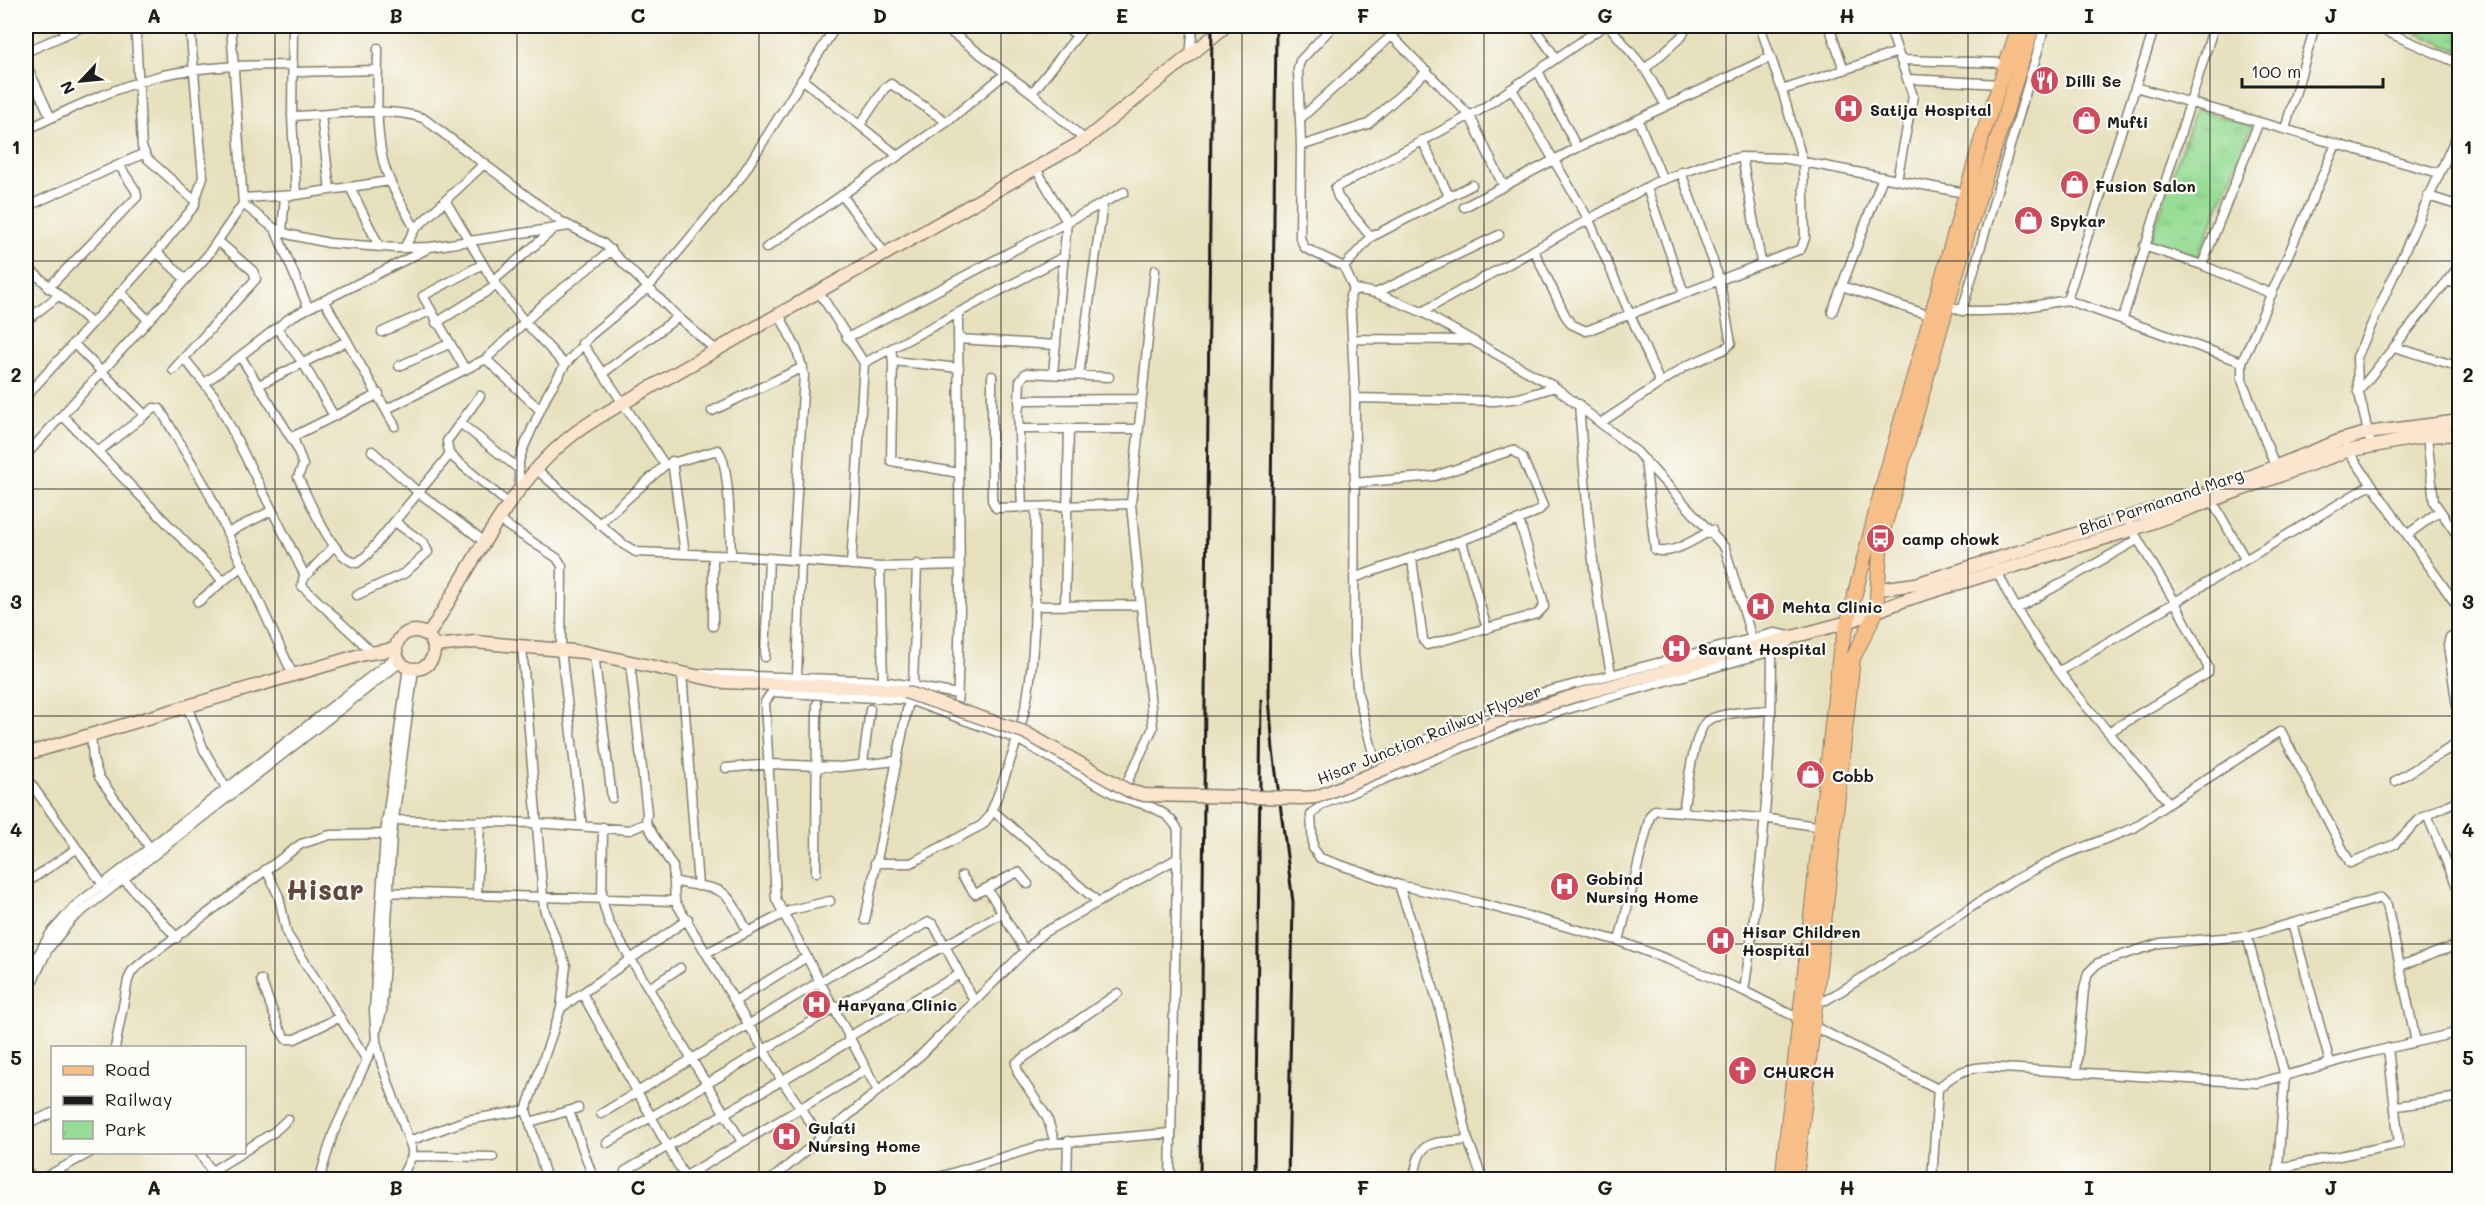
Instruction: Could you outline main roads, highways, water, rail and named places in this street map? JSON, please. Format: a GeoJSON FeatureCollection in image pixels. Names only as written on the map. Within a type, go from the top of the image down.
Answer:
{"type":"FeatureCollection","features":[{"type":"Feature","properties":{"kind":"main road"},"geometry":{"type":"LineString","coordinates":[[1782,1179],[1806,1024],[1853,658],[1876,612],[1881,538],[1956,309],[1973,195],[2000,84],[2019,26]]}},
{"type":"Feature","properties":{"kind":"main road"},"geometry":{"type":"LineString","coordinates":[[1809,1001],[1822,827],[1840,651],[1936,299],[2033,26]]}},
{"type":"Feature","properties":{"kind":"main road"},"geometry":{"type":"LineString","coordinates":[[1796,1179],[1806,1024]]}},
{"type":"Feature","properties":{"kind":"railway"},"geometry":{"type":"LineString","coordinates":[[1200,1180],[1212,26]]}},
{"type":"Feature","properties":{"kind":"railway"},"geometry":{"type":"LineString","coordinates":[[1276,26],[1269,697],[1273,750],[1293,902],[1288,1180]]}},
{"type":"Feature","properties":{"kind":"railway"},"geometry":{"type":"LineString","coordinates":[[1255,1180],[1261,700]]}},
{"type":"Feature","properties":{"kind":"place","name":"Dilli Se"},"geometry":{"type":"Point","coordinates":[2044,80]}},
{"type":"Feature","properties":{"kind":"place","name":"Satija Hospital"},"geometry":{"type":"Point","coordinates":[1849,109]}},
{"type":"Feature","properties":{"kind":"place","name":"Mufti"},"geometry":{"type":"Point","coordinates":[2086,121]}},
{"type":"Feature","properties":{"kind":"place","name":"Fusion Salon"},"geometry":{"type":"Point","coordinates":[2074,185]}},
{"type":"Feature","properties":{"kind":"place","name":"Spykar"},"geometry":{"type":"Point","coordinates":[2029,220]}},
{"type":"Feature","properties":{"kind":"place","name":"camp chowk"},"geometry":{"type":"Point","coordinates":[1881,538]}},
{"type":"Feature","properties":{"kind":"place","name":"Mehta Clinic"},"geometry":{"type":"Point","coordinates":[1761,606]}},
{"type":"Feature","properties":{"kind":"place","name":"Savant Hospital"},"geometry":{"type":"Point","coordinates":[1677,648]}},
{"type":"Feature","properties":{"kind":"place","name":"Cobb"},"geometry":{"type":"Point","coordinates":[1811,775]}},
{"type":"Feature","properties":{"kind":"place","name":"Gobind Nursing Home"},"geometry":{"type":"Point","coordinates":[1565,887]}},
{"type":"Feature","properties":{"kind":"place","name":"Hisar Children Hospital"},"geometry":{"type":"Point","coordinates":[1721,940]}},
{"type":"Feature","properties":{"kind":"place","name":"Haryana Clinic"},"geometry":{"type":"Point","coordinates":[816,1004]}},
{"type":"Feature","properties":{"kind":"place","name":"CHURCH"},"geometry":{"type":"Point","coordinates":[1742,1071]}},
{"type":"Feature","properties":{"kind":"place","name":"Gulati Nursing Home"},"geometry":{"type":"Point","coordinates":[787,1136]}},
{"type":"Feature","properties":{"kind":"district","name":"Hisar"},"geometry":{"type":"Point","coordinates":[325,889]}}]}
